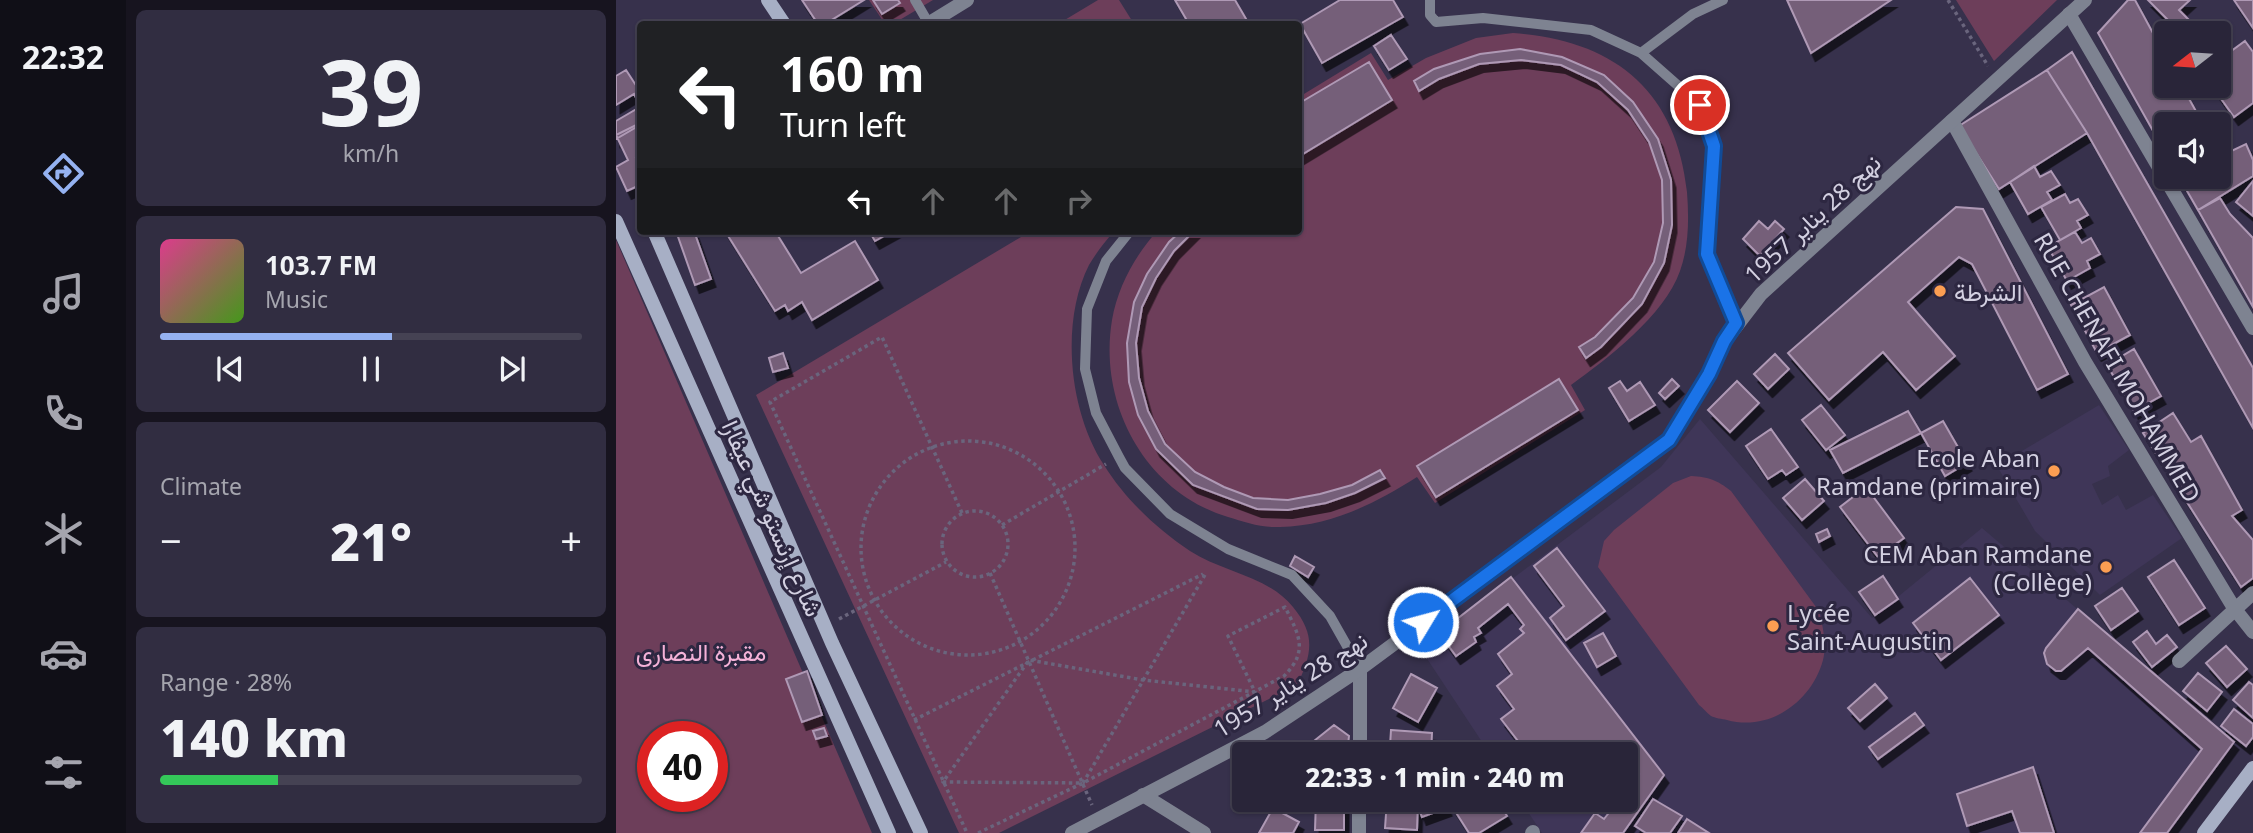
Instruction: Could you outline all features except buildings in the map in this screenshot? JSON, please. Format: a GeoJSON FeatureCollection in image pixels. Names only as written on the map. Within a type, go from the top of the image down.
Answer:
{"type":"FeatureCollection","features":[{"type":"Feature","properties":{"kind":"main road"},"geometry":{"type":"LineString","coordinates":[[768,0],[782,21]]}},
{"type":"Feature","properties":{"kind":"main road","name":"شارع إرنستو شي عيفارا"},"geometry":{"type":"LineString","coordinates":[[616,221],[889,833]]}},
{"type":"Feature","properties":{"kind":"main road","name":"شارع إرنستو شي عيفارا"},"geometry":{"type":"LineString","coordinates":[[656,235],[832,643],[921,833]]}},
{"type":"Feature","properties":{"kind":"main road"},"geometry":{"type":"LineString","coordinates":[[809,654],[832,643]]}},
{"type":"Feature","properties":{"kind":"main road"},"geometry":{"type":"LineString","coordinates":[[2204,833],[2253,768]]}},
{"type":"Feature","properties":{"kind":"street"},"geometry":{"type":"LineString","coordinates":[[933,21],[967,0]]}},
{"type":"Feature","properties":{"kind":"street","name":"نهج 28 يناير 1957"},"geometry":{"type":"LineString","coordinates":[[1072,833],[1265,732],[1360,669],[1669,440],[1709,374],[1724,341],[1761,294],[2085,0]]}},
{"type":"Feature","properties":{"kind":"street"},"geometry":{"type":"LineString","coordinates":[[2069,14],[2253,328]]}},
{"type":"Feature","properties":{"kind":"street","name":"RUE CHENAFI MOHAMMED"},"geometry":{"type":"LineString","coordinates":[[1952,121],[2085,362],[2234,608],[2253,632]]}},
{"type":"Feature","properties":{"kind":"street"},"geometry":{"type":"LineString","coordinates":[[2179,661],[2253,593]]}},
{"type":"Feature","properties":{"kind":"street"},"geometry":{"type":"LineString","coordinates":[[1360,669],[1360,742]]}},
{"type":"Feature","properties":{"kind":"street"},"geometry":{"type":"LineString","coordinates":[[1143,795],[1204,833]]}},
{"type":"Feature","properties":{"kind":"street"},"geometry":{"type":"LineString","coordinates":[[1359,812],[1359,833]]}},
{"type":"Feature","properties":{"kind":"lane"},"geometry":{"type":"LineString","coordinates":[[915,0],[926,21]]}},
{"type":"Feature","properties":{"kind":"lane"},"geometry":{"type":"LineString","coordinates":[[1430,0],[1430,15],[1436,22],[1483,18],[1591,30],[1641,53],[1700,105],[1714,146],[1707,254],[1736,323]]}},
{"type":"Feature","properties":{"kind":"lane"},"geometry":{"type":"LineString","coordinates":[[1641,53],[1693,14],[1723,0]]}},
{"type":"Feature","properties":{"kind":"lane"},"geometry":{"type":"LineString","coordinates":[[1127,235],[1106,261],[1087,309],[1085,369],[1096,413],[1119,457],[1125,468],[1170,514],[1228,549],[1292,575],[1330,616],[1360,669]]}},
{"type":"Feature","properties":{"kind":"path"},"geometry":{"type":"LineString","coordinates":[[1948,0],[1996,80]]}},
{"type":"Feature","properties":{"kind":"path"},"geometry":{"type":"LineString","coordinates":[[962,513],[881,337],[769,401],[967,833]]}},
{"type":"Feature","properties":{"kind":"path"},"geometry":{"type":"LineString","coordinates":[[978,441],[1012,449],[1042,469],[1059,492],[1075,531],[1075,566],[1063,600],[1042,628],[1012,647],[978,656],[942,653],[909,639],[883,614],[866,583],[861,548],[867,512],[884,481],[910,457],[943,443],[978,441]]}},
{"type":"Feature","properties":{"kind":"path"},"geometry":{"type":"LineString","coordinates":[[1002,526],[1119,457]]}},
{"type":"Feature","properties":{"kind":"path"},"geometry":{"type":"LineString","coordinates":[[979,511],[990,514],[1002,526],[1008,542],[1007,553],[1002,563],[990,573],[972,577],[961,574],[947,562],[942,540],[945,530],[950,522],[962,513],[979,511]]}},
{"type":"Feature","properties":{"kind":"path"},"geometry":{"type":"LineString","coordinates":[[825,627],[947,562]]}},
{"type":"Feature","properties":{"kind":"path"},"geometry":{"type":"LineString","coordinates":[[990,573],[1098,819]]}},
{"type":"Feature","properties":{"kind":"path"},"geometry":{"type":"LineString","coordinates":[[914,720],[1206,573],[1083,783]]}},
{"type":"Feature","properties":{"kind":"path"},"geometry":{"type":"LineString","coordinates":[[978,833],[1083,783],[1284,676],[1294,666],[1301,646],[1285,607],[1228,636],[1255,691]]}},
{"type":"Feature","properties":{"kind":"path"},"geometry":{"type":"LineString","coordinates":[[1029,660],[1143,680],[1255,691]]}},
{"type":"Feature","properties":{"kind":"path"},"geometry":{"type":"LineString","coordinates":[[943,782],[1029,660]]}},
{"type":"Feature","properties":{"kind":"path"},"geometry":{"type":"LineString","coordinates":[[943,782],[1083,783]]}},
{"type":"Feature","properties":{"kind":"shaded area"},"geometry":{"type":"Polygon","coordinates":[[[2099,405],[2129,450],[2108,466],[2110,476],[2092,484],[2102,505],[2118,495],[2126,510],[2153,495],[2182,538],[2100,595],[2035,531],[1997,466],[2099,405]]]}},
{"type":"Feature","properties":{"kind":"shaded area","name":"Lycée Saint-Augustin"},"geometry":{"type":"Polygon","coordinates":[[[1700,419],[1872,618],[1982,528],[2234,742],[2167,833],[1542,833],[1528,812],[1638,812],[1638,742],[1482,742],[1420,648],[1661,467],[1700,419]]]}},
{"type":"Feature","properties":{"kind":"green space"},"geometry":{"type":"Polygon","coordinates":[[[869,0],[933,0],[898,21],[883,21],[869,0]]]}},
{"type":"Feature","properties":{"kind":"green space"},"geometry":{"type":"Polygon","coordinates":[[[1098,0],[1119,0],[1132,21],[1063,21],[1098,0]]]}},
{"type":"Feature","properties":{"kind":"green space"},"geometry":{"type":"Polygon","coordinates":[[[1956,0],[2057,0],[1994,61],[1956,0]]]}},
{"type":"Feature","properties":{"kind":"green space"},"geometry":{"type":"Polygon","coordinates":[[[1513,33],[1581,46],[1609,59],[1633,76],[1653,98],[1669,125],[1680,156],[1687,192],[1687,242],[1680,271],[1672,288],[1633,335],[1571,385],[1585,410],[1435,503],[1417,477],[1352,512],[1299,526],[1273,527],[1253,524],[1199,505],[1173,487],[1151,466],[1134,441],[1121,413],[1113,383],[1110,352],[1112,320],[1118,295],[1128,272],[1154,235],[1302,235],[1302,95],[1371,53],[1388,80],[1426,58],[1476,38],[1513,33]]]}},
{"type":"Feature","properties":{"kind":"green space"},"geometry":{"type":"Polygon","coordinates":[[[1024,235],[1111,235],[1089,265],[1074,313],[1072,366],[1076,393],[1092,444],[1122,490],[1166,533],[1203,558],[1271,588],[1293,607],[1305,627],[1309,645],[1306,664],[1297,685],[999,833],[959,833],[756,395],[1024,235]]]}},
{"type":"Feature","properties":{"kind":"green space","name":"مقبرة النصارى"},"geometry":{"type":"Polygon","coordinates":[[[616,240],[872,833],[616,833],[616,240]]]}},
{"type":"Feature","properties":{"kind":"green space"},"geometry":{"type":"Polygon","coordinates":[[[1691,476],[1712,480],[1731,491],[1819,611],[1825,648],[1817,675],[1799,700],[1773,717],[1743,723],[1710,715],[1699,705],[1598,567],[1604,541],[1614,530],[1673,483],[1691,476]]]}},
{"type":"Feature","properties":{"kind":"place","name":"الشرطة"},"geometry":{"type":"Point","coordinates":[1940,291]}},
{"type":"Feature","properties":{"kind":"place","name":"Ecole Aban Ramdane (primaire)"},"geometry":{"type":"Point","coordinates":[2054,471]}},
{"type":"Feature","properties":{"kind":"place","name":"CEM Aban Ramdane (Collège)"},"geometry":{"type":"Point","coordinates":[2106,567]}},
{"type":"Feature","properties":{"kind":"place","name":"Lycée Saint-Augustin"},"geometry":{"type":"Point","coordinates":[1773,626]}},
{"type":"Feature","properties":{"kind":"route"},"geometry":{"type":"LineString","coordinates":[[1423,622],[1669,440],[1709,374],[1724,341],[1736,323],[1707,254],[1714,146],[1700,105]]}}]}
